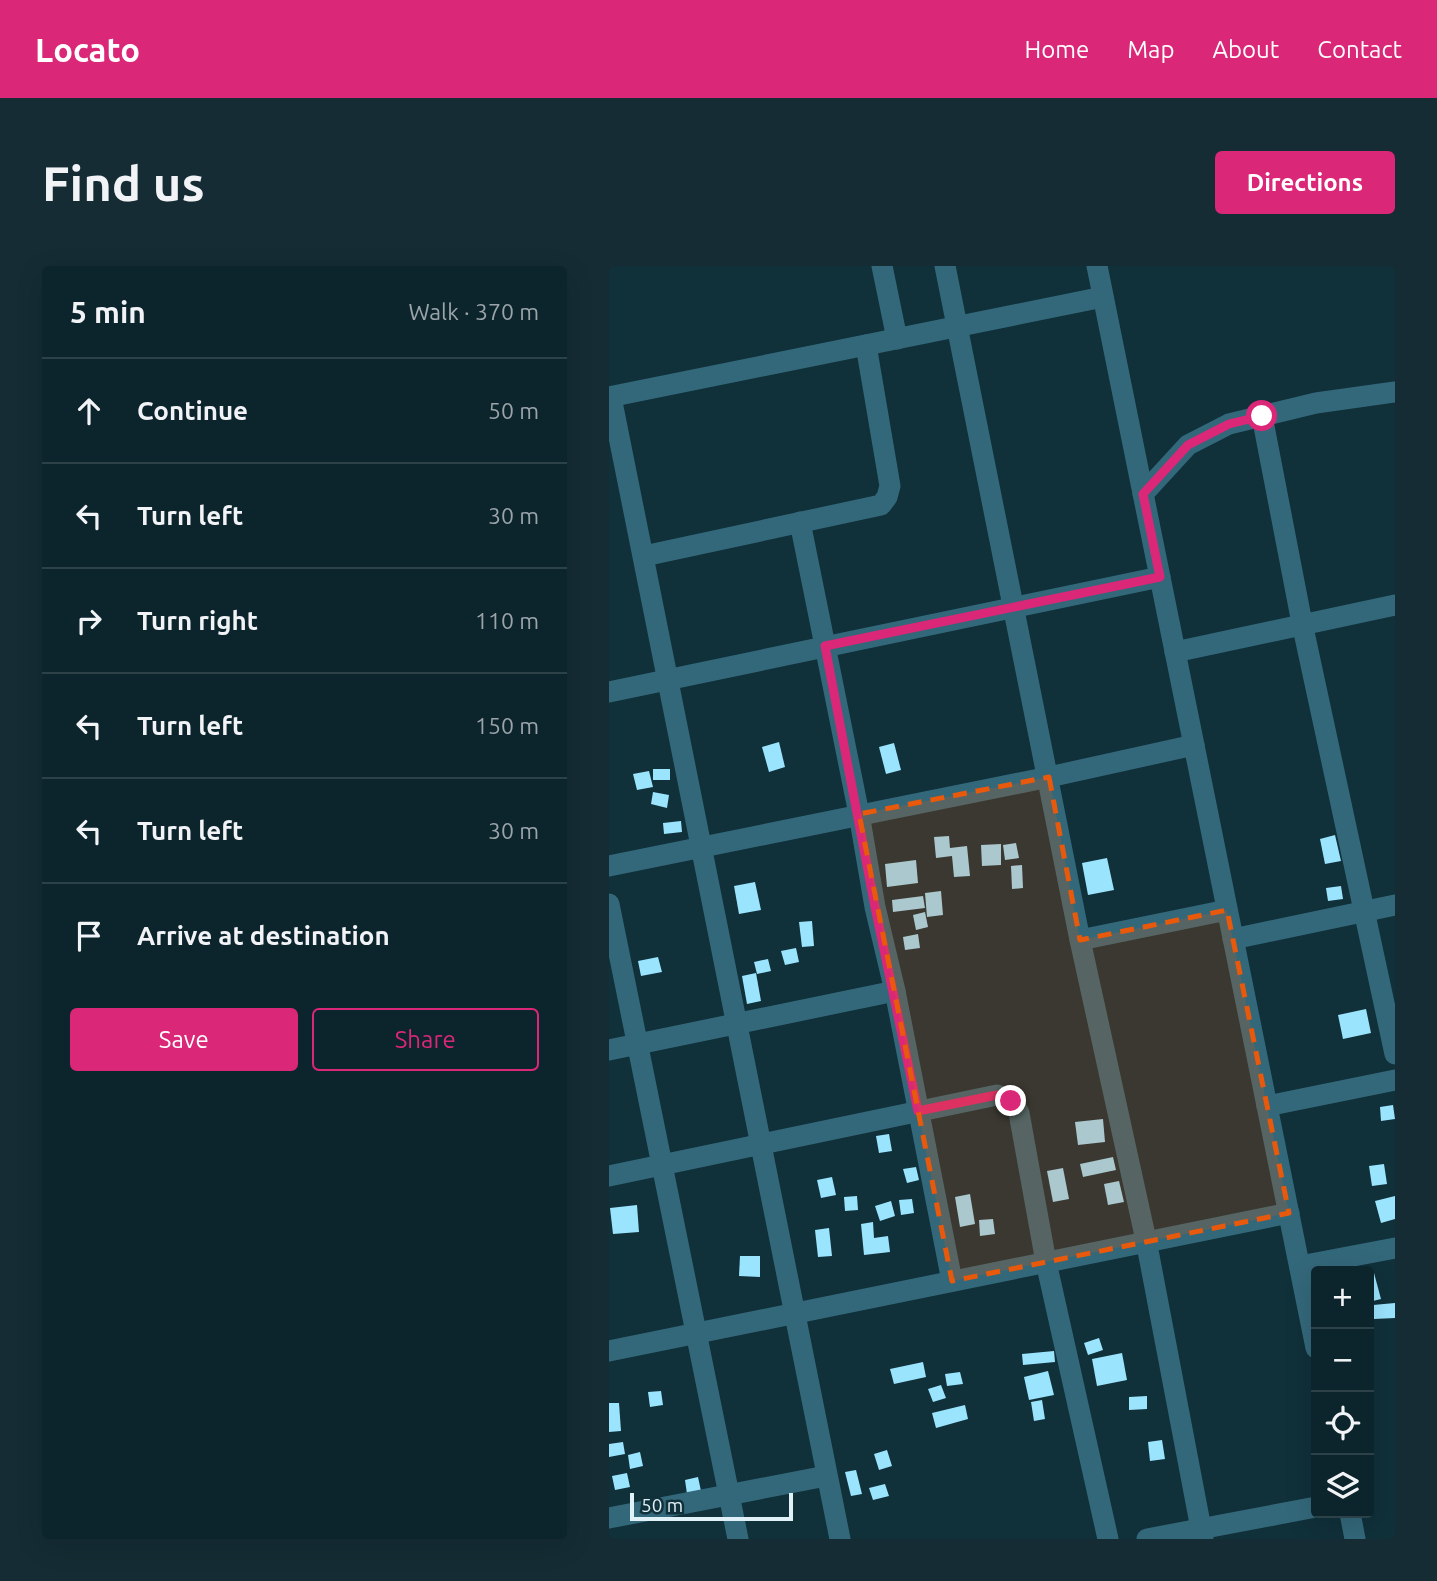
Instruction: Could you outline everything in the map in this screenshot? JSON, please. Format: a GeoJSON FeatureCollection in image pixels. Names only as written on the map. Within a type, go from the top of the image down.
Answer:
{"type":"FeatureCollection","features":[{"type":"Feature","properties":{"kind":"street"},"geometry":{"type":"LineString","coordinates":[[882,266],[897,339]]}},
{"type":"Feature","properties":{"kind":"street"},"geometry":{"type":"LineString","coordinates":[[945,266],[1080,940],[1146,1240],[1202,1534]]}},
{"type":"Feature","properties":{"kind":"street"},"geometry":{"type":"LineString","coordinates":[[1097,266],[1312,1329]]}},
{"type":"Feature","properties":{"kind":"street"},"geometry":{"type":"LineString","coordinates":[[840,1539],[700,847],[669,679],[610,397],[1103,297]]}},
{"type":"Feature","properties":{"kind":"street"},"geometry":{"type":"LineString","coordinates":[[643,556],[881,505],[890,486],[866,345]]}},
{"type":"Feature","properties":{"kind":"street"},"geometry":{"type":"LineString","coordinates":[[1143,494],[1188,445],[1229,424],[1316,403],[1395,392]]}},
{"type":"Feature","properties":{"kind":"street"},"geometry":{"type":"LineString","coordinates":[[1262,416],[1302,623],[1395,1054]]}},
{"type":"Feature","properties":{"kind":"street"},"geometry":{"type":"LineString","coordinates":[[800,522],[952,1281]]}},
{"type":"Feature","properties":{"kind":"street"},"geometry":{"type":"LineString","coordinates":[[609,691],[1160,577]]}},
{"type":"Feature","properties":{"kind":"street"},"geometry":{"type":"LineString","coordinates":[[1175,652],[1395,605]]}},
{"type":"Feature","properties":{"kind":"street"},"geometry":{"type":"LineString","coordinates":[[609,866],[1194,745]]}},
{"type":"Feature","properties":{"kind":"street"},"geometry":{"type":"LineString","coordinates":[[609,904],[739,1539]]}},
{"type":"Feature","properties":{"kind":"street"},"geometry":{"type":"LineString","coordinates":[[1233,939],[1395,905]]}},
{"type":"Feature","properties":{"kind":"street"},"geometry":{"type":"LineString","coordinates":[[1080,940],[1227,910]]}},
{"type":"Feature","properties":{"kind":"street"},"geometry":{"type":"LineString","coordinates":[[609,1050],[895,991]]}},
{"type":"Feature","properties":{"kind":"street"},"geometry":{"type":"LineString","coordinates":[[1267,1106],[1395,1080]]}},
{"type":"Feature","properties":{"kind":"street"},"geometry":{"type":"LineString","coordinates":[[609,1176],[997,1095],[1011,1101],[1019,1113],[1046,1262],[1108,1539]]}},
{"type":"Feature","properties":{"kind":"street"},"geometry":{"type":"LineString","coordinates":[[609,1351],[1289,1213]]}},
{"type":"Feature","properties":{"kind":"street"},"geometry":{"type":"LineString","coordinates":[[1300,1266],[1395,1248]]}},
{"type":"Feature","properties":{"kind":"street"},"geometry":{"type":"LineString","coordinates":[[609,1518],[826,1476]]}},
{"type":"Feature","properties":{"kind":"street"},"geometry":{"type":"LineString","coordinates":[[1147,1539],[1202,1534],[1311,1508]]}},
{"type":"Feature","properties":{"kind":"street"},"geometry":{"type":"LineString","coordinates":[[1351,1518],[1355,1539]]}},
{"type":"Feature","properties":{"kind":"highlighted area"},"geometry":{"type":"Polygon","coordinates":[[[1049,777],[1080,940],[1227,910],[1289,1213],[952,1281],[859,814],[1049,777]]]}},
{"type":"Feature","properties":{"kind":"building"},"geometry":{"type":"Polygon","coordinates":[[[779,742],[785,767],[769,772],[762,747],[779,742]]]}},
{"type":"Feature","properties":{"kind":"building"},"geometry":{"type":"Polygon","coordinates":[[[894,743],[901,770],[886,774],[879,747],[894,743]]]}},
{"type":"Feature","properties":{"kind":"building"},"geometry":{"type":"Polygon","coordinates":[[[653,769],[670,769],[670,780],[653,780],[653,769]]]}},
{"type":"Feature","properties":{"kind":"building"},"geometry":{"type":"Polygon","coordinates":[[[649,771],[653,787],[637,790],[633,774],[649,771]]]}},
{"type":"Feature","properties":{"kind":"building"},"geometry":{"type":"Polygon","coordinates":[[[653,792],[669,795],[667,808],[651,804],[653,792]]]}},
{"type":"Feature","properties":{"kind":"building"},"geometry":{"type":"Polygon","coordinates":[[[681,821],[682,832],[664,834],[663,823],[681,821]]]}},
{"type":"Feature","properties":{"kind":"building"},"geometry":{"type":"Polygon","coordinates":[[[1335,835],[1341,861],[1325,864],[1320,839],[1335,835]]]}},
{"type":"Feature","properties":{"kind":"building"},"geometry":{"type":"Polygon","coordinates":[[[949,836],[950,848],[967,846],[970,876],[954,877],[952,856],[936,858],[934,837],[949,836]]]}},
{"type":"Feature","properties":{"kind":"building"},"geometry":{"type":"Polygon","coordinates":[[[1016,843],[1019,858],[1005,860],[1003,845],[1016,843]]]}},
{"type":"Feature","properties":{"kind":"building"},"geometry":{"type":"Polygon","coordinates":[[[1001,844],[1001,865],[982,866],[981,845],[1001,844]]]}},
{"type":"Feature","properties":{"kind":"building"},"geometry":{"type":"Polygon","coordinates":[[[1107,858],[1114,890],[1088,895],[1082,863],[1107,858]]]}},
{"type":"Feature","properties":{"kind":"building"},"geometry":{"type":"Polygon","coordinates":[[[916,860],[918,883],[887,887],[885,864],[916,860]]]}},
{"type":"Feature","properties":{"kind":"building"},"geometry":{"type":"Polygon","coordinates":[[[1022,865],[1023,888],[1012,889],[1011,866],[1022,865]]]}},
{"type":"Feature","properties":{"kind":"building"},"geometry":{"type":"Polygon","coordinates":[[[755,882],[761,910],[739,914],[734,886],[755,882]]]}},
{"type":"Feature","properties":{"kind":"building"},"geometry":{"type":"Polygon","coordinates":[[[1341,886],[1343,899],[1328,901],[1326,888],[1341,886]]]}},
{"type":"Feature","properties":{"kind":"building"},"geometry":{"type":"Polygon","coordinates":[[[941,891],[943,915],[927,917],[925,893],[941,891]]]}},
{"type":"Feature","properties":{"kind":"building"},"geometry":{"type":"Polygon","coordinates":[[[923,896],[925,908],[893,912],[892,900],[923,896]]]}},
{"type":"Feature","properties":{"kind":"building"},"geometry":{"type":"Polygon","coordinates":[[[925,912],[928,927],[916,930],[913,915],[925,912]]]}},
{"type":"Feature","properties":{"kind":"building"},"geometry":{"type":"Polygon","coordinates":[[[812,921],[814,946],[802,947],[799,922],[812,921]]]}},
{"type":"Feature","properties":{"kind":"building"},"geometry":{"type":"Polygon","coordinates":[[[918,934],[920,948],[905,950],[903,937],[918,934]]]}},
{"type":"Feature","properties":{"kind":"building"},"geometry":{"type":"Polygon","coordinates":[[[796,948],[799,962],[785,965],[781,951],[796,948]]]}},
{"type":"Feature","properties":{"kind":"building"},"geometry":{"type":"Polygon","coordinates":[[[658,957],[662,972],[641,976],[638,961],[658,957]]]}},
{"type":"Feature","properties":{"kind":"building"},"geometry":{"type":"Polygon","coordinates":[[[768,959],[771,971],[757,974],[754,962],[768,959]]]}},
{"type":"Feature","properties":{"kind":"building"},"geometry":{"type":"Polygon","coordinates":[[[756,973],[761,1001],[747,1004],[742,976],[756,973]]]}},
{"type":"Feature","properties":{"kind":"building"},"geometry":{"type":"Polygon","coordinates":[[[1366,1009],[1371,1033],[1343,1039],[1338,1015],[1366,1009]]]}},
{"type":"Feature","properties":{"kind":"building"},"geometry":{"type":"Polygon","coordinates":[[[1393,1105],[1395,1119],[1381,1121],[1380,1107],[1393,1105]]]}},
{"type":"Feature","properties":{"kind":"building"},"geometry":{"type":"Polygon","coordinates":[[[1103,1119],[1105,1142],[1078,1145],[1075,1122],[1103,1119]]]}},
{"type":"Feature","properties":{"kind":"building"},"geometry":{"type":"Polygon","coordinates":[[[889,1134],[892,1151],[879,1153],[876,1136],[889,1134]]]}},
{"type":"Feature","properties":{"kind":"building"},"geometry":{"type":"Polygon","coordinates":[[[1113,1157],[1116,1170],[1083,1177],[1080,1164],[1113,1157]]]}},
{"type":"Feature","properties":{"kind":"building"},"geometry":{"type":"Polygon","coordinates":[[[1384,1164],[1387,1184],[1372,1186],[1369,1166],[1384,1164]]]}},
{"type":"Feature","properties":{"kind":"building"},"geometry":{"type":"Polygon","coordinates":[[[916,1167],[919,1180],[907,1183],[903,1169],[916,1167]]]}},
{"type":"Feature","properties":{"kind":"building"},"geometry":{"type":"Polygon","coordinates":[[[1063,1168],[1069,1199],[1053,1202],[1047,1171],[1063,1168]]]}},
{"type":"Feature","properties":{"kind":"building"},"geometry":{"type":"Polygon","coordinates":[[[832,1177],[836,1195],[821,1198],[817,1180],[832,1177]]]}},
{"type":"Feature","properties":{"kind":"building"},"geometry":{"type":"Polygon","coordinates":[[[1119,1181],[1124,1202],[1108,1205],[1104,1184],[1119,1181]]]}},
{"type":"Feature","properties":{"kind":"building"},"geometry":{"type":"Polygon","coordinates":[[[970,1194],[975,1224],[960,1227],[955,1197],[970,1194]]]}},
{"type":"Feature","properties":{"kind":"building"},"geometry":{"type":"Polygon","coordinates":[[[857,1196],[858,1210],[845,1211],[844,1197],[857,1196]]]}},
{"type":"Feature","properties":{"kind":"building"},"geometry":{"type":"Polygon","coordinates":[[[1395,1196],[1395,1219],[1381,1223],[1375,1201],[1395,1196]]]}},
{"type":"Feature","properties":{"kind":"building"},"geometry":{"type":"Polygon","coordinates":[[[912,1199],[914,1213],[901,1215],[899,1200],[912,1199]]]}},
{"type":"Feature","properties":{"kind":"building"},"geometry":{"type":"Polygon","coordinates":[[[891,1201],[895,1216],[880,1221],[875,1206],[891,1201]]]}},
{"type":"Feature","properties":{"kind":"building"},"geometry":{"type":"Polygon","coordinates":[[[637,1205],[639,1232],[613,1234],[610,1208],[637,1205]]]}},
{"type":"Feature","properties":{"kind":"building"},"geometry":{"type":"Polygon","coordinates":[[[993,1219],[995,1234],[980,1236],[979,1220],[993,1219]]]}},
{"type":"Feature","properties":{"kind":"building"},"geometry":{"type":"Polygon","coordinates":[[[873,1222],[874,1238],[888,1236],[890,1252],[864,1255],[861,1224],[873,1222]]]}},
{"type":"Feature","properties":{"kind":"building"},"geometry":{"type":"Polygon","coordinates":[[[829,1228],[832,1256],[818,1257],[815,1230],[829,1228]]]}},
{"type":"Feature","properties":{"kind":"building"},"geometry":{"type":"Polygon","coordinates":[[[740,1256],[760,1256],[760,1277],[739,1276],[740,1256]]]}},
{"type":"Feature","properties":{"kind":"building"},"geometry":{"type":"Polygon","coordinates":[[[1374,1273],[1381,1299],[1374,1301],[1374,1273]]]}},
{"type":"Feature","properties":{"kind":"building"},"geometry":{"type":"Polygon","coordinates":[[[1395,1303],[1395,1318],[1374,1319],[1374,1305],[1395,1303]]]}},
{"type":"Feature","properties":{"kind":"building"},"geometry":{"type":"Polygon","coordinates":[[[1099,1338],[1103,1350],[1088,1355],[1084,1343],[1099,1338]]]}},
{"type":"Feature","properties":{"kind":"building"},"geometry":{"type":"Polygon","coordinates":[[[1054,1351],[1055,1362],[1023,1365],[1022,1354],[1054,1351]]]}},
{"type":"Feature","properties":{"kind":"building"},"geometry":{"type":"Polygon","coordinates":[[[1122,1353],[1127,1380],[1097,1386],[1092,1359],[1122,1353]]]}},
{"type":"Feature","properties":{"kind":"building"},"geometry":{"type":"Polygon","coordinates":[[[923,1362],[926,1377],[894,1384],[890,1369],[923,1362]]]}},
{"type":"Feature","properties":{"kind":"building"},"geometry":{"type":"Polygon","coordinates":[[[1048,1371],[1054,1395],[1029,1400],[1024,1377],[1048,1371]]]}},
{"type":"Feature","properties":{"kind":"building"},"geometry":{"type":"Polygon","coordinates":[[[960,1372],[963,1384],[947,1386],[945,1374],[960,1372]]]}},
{"type":"Feature","properties":{"kind":"building"},"geometry":{"type":"Polygon","coordinates":[[[941,1385],[946,1398],[933,1402],[928,1389],[941,1385]]]}},
{"type":"Feature","properties":{"kind":"building"},"geometry":{"type":"Polygon","coordinates":[[[661,1391],[663,1405],[650,1407],[648,1392],[661,1391]]]}},
{"type":"Feature","properties":{"kind":"building"},"geometry":{"type":"Polygon","coordinates":[[[1147,1396],[1147,1409],[1129,1410],[1129,1397],[1147,1396]]]}},
{"type":"Feature","properties":{"kind":"building"},"geometry":{"type":"Polygon","coordinates":[[[1042,1400],[1045,1419],[1034,1421],[1031,1402],[1042,1400]]]}},
{"type":"Feature","properties":{"kind":"building"},"geometry":{"type":"Polygon","coordinates":[[[609,1403],[619,1403],[621,1431],[609,1432],[609,1403]]]}},
{"type":"Feature","properties":{"kind":"building"},"geometry":{"type":"Polygon","coordinates":[[[965,1405],[968,1419],[936,1428],[932,1413],[965,1405]]]}},
{"type":"Feature","properties":{"kind":"building"},"geometry":{"type":"Polygon","coordinates":[[[1162,1440],[1165,1459],[1150,1461],[1148,1442],[1162,1440]]]}},
{"type":"Feature","properties":{"kind":"building"},"geometry":{"type":"Polygon","coordinates":[[[623,1442],[625,1454],[609,1457],[609,1444],[623,1442]]]}},
{"type":"Feature","properties":{"kind":"building"},"geometry":{"type":"Polygon","coordinates":[[[887,1450],[892,1466],[879,1470],[874,1454],[887,1450]]]}},
{"type":"Feature","properties":{"kind":"building"},"geometry":{"type":"Polygon","coordinates":[[[640,1452],[643,1466],[630,1469],[628,1455],[640,1452]]]}},
{"type":"Feature","properties":{"kind":"building"},"geometry":{"type":"Polygon","coordinates":[[[856,1470],[862,1494],[851,1496],[845,1472],[856,1470]]]}},
{"type":"Feature","properties":{"kind":"building"},"geometry":{"type":"Polygon","coordinates":[[[627,1473],[630,1487],[615,1490],[612,1476],[627,1473]]]}},
{"type":"Feature","properties":{"kind":"building"},"geometry":{"type":"Polygon","coordinates":[[[698,1477],[701,1491],[687,1494],[685,1480],[698,1477]]]}},
{"type":"Feature","properties":{"kind":"building"},"geometry":{"type":"Polygon","coordinates":[[[885,1484],[889,1496],[873,1500],[869,1488],[885,1484]]]}},
{"type":"Feature","properties":{"kind":"route"},"geometry":{"type":"LineString","coordinates":[[1011,1101],[997,1095],[918,1111],[895,991],[875,907],[825,646],[1160,577],[1143,494],[1188,445],[1229,424],[1262,416]]}}]}
